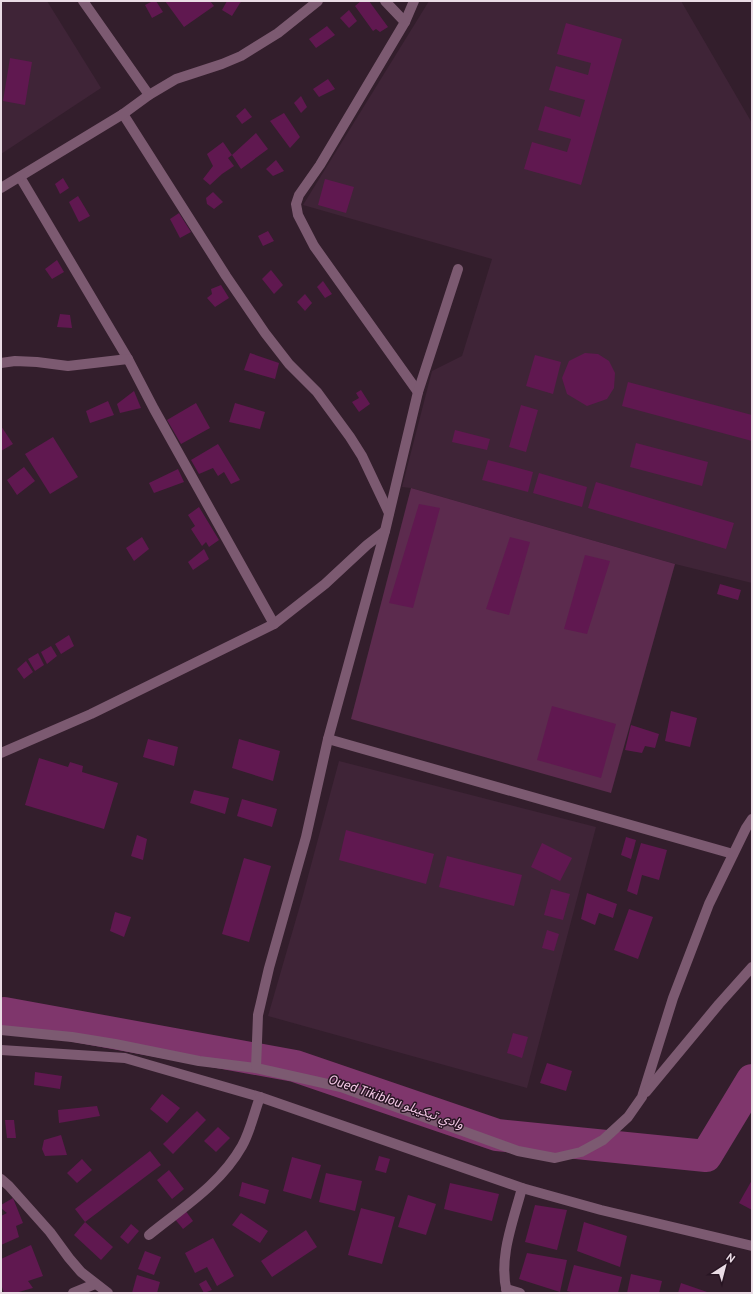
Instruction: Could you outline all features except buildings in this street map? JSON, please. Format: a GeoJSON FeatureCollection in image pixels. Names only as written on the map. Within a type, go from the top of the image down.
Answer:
{"type":"FeatureCollection","features":[{"type":"Feature","properties":{"kind":"street"},"geometry":{"type":"LineString","coordinates":[[83,1],[149,95]]}},
{"type":"Feature","properties":{"kind":"street"},"geometry":{"type":"LineString","coordinates":[[1,188],[123,114],[149,95],[176,79],[222,64],[241,56],[278,33],[318,1]]}},
{"type":"Feature","properties":{"kind":"street"},"geometry":{"type":"LineString","coordinates":[[385,1],[405,22]]}},
{"type":"Feature","properties":{"kind":"street"},"geometry":{"type":"LineString","coordinates":[[414,1],[405,22],[320,165],[299,195],[296,204],[298,215],[314,246],[418,392]]}},
{"type":"Feature","properties":{"kind":"street"},"geometry":{"type":"LineString","coordinates":[[123,114],[226,276],[265,333],[289,364],[317,392],[350,437],[362,456],[389,513]]}},
{"type":"Feature","properties":{"kind":"street"},"geometry":{"type":"LineString","coordinates":[[20,177],[128,359],[158,416],[274,624]]}},
{"type":"Feature","properties":{"kind":"street"},"geometry":{"type":"LineString","coordinates":[[256,1068],[258,1015],[306,836],[328,739],[389,513],[418,392],[458,269]]}},
{"type":"Feature","properties":{"kind":"street"},"geometry":{"type":"LineString","coordinates":[[1,363],[15,361],[68,366],[128,359]]}},
{"type":"Feature","properties":{"kind":"street"},"geometry":{"type":"LineString","coordinates":[[1,753],[91,714],[274,624],[325,584],[384,530]]}},
{"type":"Feature","properties":{"kind":"street"},"geometry":{"type":"LineString","coordinates":[[328,739],[733,854]]}},
{"type":"Feature","properties":{"kind":"street"},"geometry":{"type":"LineString","coordinates":[[642,1097],[673,998],[709,904],[746,828],[752,819]]}},
{"type":"Feature","properties":{"kind":"street"},"geometry":{"type":"LineString","coordinates":[[1,1030],[72,1037],[199,1061],[256,1068],[341,1087],[518,1151],[555,1158],[581,1152],[603,1140],[628,1117],[642,1097],[719,1004],[752,967]]}},
{"type":"Feature","properties":{"kind":"street"},"geometry":{"type":"LineString","coordinates":[[1,1050],[125,1058],[260,1097],[522,1188],[601,1210],[752,1246]]}},
{"type":"Feature","properties":{"kind":"street"},"geometry":{"type":"LineString","coordinates":[[149,1235],[215,1182],[230,1165],[243,1145],[260,1097]]}},
{"type":"Feature","properties":{"kind":"street"},"geometry":{"type":"LineString","coordinates":[[1,1179],[50,1232],[81,1272],[108,1293]]}},
{"type":"Feature","properties":{"kind":"street"},"geometry":{"type":"LineString","coordinates":[[520,1293],[506,1291],[504,1269],[506,1250],[522,1188]]}},
{"type":"Feature","properties":{"kind":"street"},"geometry":{"type":"LineString","coordinates":[[73,1293],[95,1284]]}},
{"type":"Feature","properties":{"kind":"shaded area"},"geometry":{"type":"Polygon","coordinates":[[[1,1],[47,1],[101,88],[1,154],[1,1]]]}},
{"type":"Feature","properties":{"kind":"shaded area"},"geometry":{"type":"Polygon","coordinates":[[[429,1],[681,1],[752,123],[752,583],[675,564],[411,488],[402,487],[432,371],[462,356],[492,259],[303,205],[429,1]]]}},
{"type":"Feature","properties":{"kind":"shaded area"},"geometry":{"type":"Polygon","coordinates":[[[411,488],[675,564],[611,793],[351,719],[411,488]]]}},
{"type":"Feature","properties":{"kind":"shaded area"},"geometry":{"type":"Polygon","coordinates":[[[339,761],[596,827],[527,1088],[268,1016],[303,895],[339,761]]]}},
{"type":"Feature","properties":{"kind":"waterway","name":"Oued Tikiblou وادي تيكيبلو"},"geometry":{"type":"LineString","coordinates":[[1,1014],[4,1013],[295,1066],[497,1135],[706,1156],[752,1080]]}}]}
